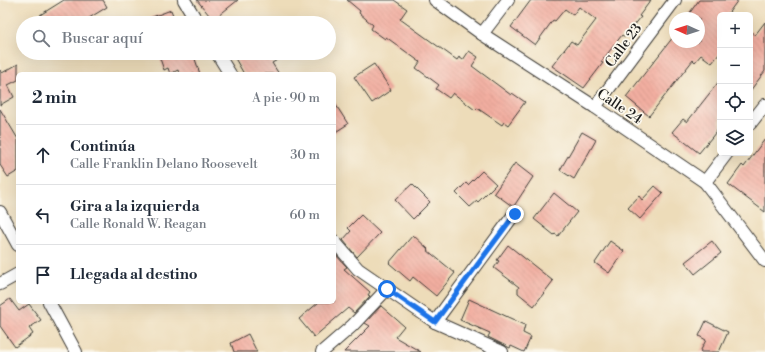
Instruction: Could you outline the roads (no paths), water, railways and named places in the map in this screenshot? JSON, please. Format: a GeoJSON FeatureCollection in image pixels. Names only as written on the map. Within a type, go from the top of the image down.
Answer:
{"type":"FeatureCollection","features":[{"type":"Feature","properties":{"kind":"street"},"geometry":{"type":"LineString","coordinates":[[184,0],[194,16]]}},
{"type":"Feature","properties":{"kind":"street","name":"Calle 24"},"geometry":{"type":"LineString","coordinates":[[436,0],[482,34],[595,107],[705,182],[765,261]]}},
{"type":"Feature","properties":{"kind":"street"},"geometry":{"type":"LineString","coordinates":[[482,34],[508,0]]}},
{"type":"Feature","properties":{"kind":"street","name":"Calle 23"},"geometry":{"type":"LineString","coordinates":[[595,107],[675,0]]}},
{"type":"Feature","properties":{"kind":"street"},"geometry":{"type":"LineString","coordinates":[[221,60],[229,72]]}},
{"type":"Feature","properties":{"kind":"street"},"geometry":{"type":"LineString","coordinates":[[753,120],[765,105]]}},
{"type":"Feature","properties":{"kind":"street"},"geometry":{"type":"LineString","coordinates":[[705,182],[725,156]]}},
{"type":"Feature","properties":{"kind":"street"},"geometry":{"type":"LineString","coordinates":[[0,212],[16,241]]}},
{"type":"Feature","properties":{"kind":"street"},"geometry":{"type":"LineString","coordinates":[[435,322],[515,214]]}},
{"type":"Feature","properties":{"kind":"street"},"geometry":{"type":"LineString","coordinates":[[336,243],[358,269],[435,322],[502,352]]}},
{"type":"Feature","properties":{"kind":"street"},"geometry":{"type":"LineString","coordinates":[[0,284],[16,275]]}},
{"type":"Feature","properties":{"kind":"street"},"geometry":{"type":"LineString","coordinates":[[322,352],[352,326],[387,289]]}},
{"type":"Feature","properties":{"kind":"street"},"geometry":{"type":"LineString","coordinates":[[50,304],[76,352]]}}]}
